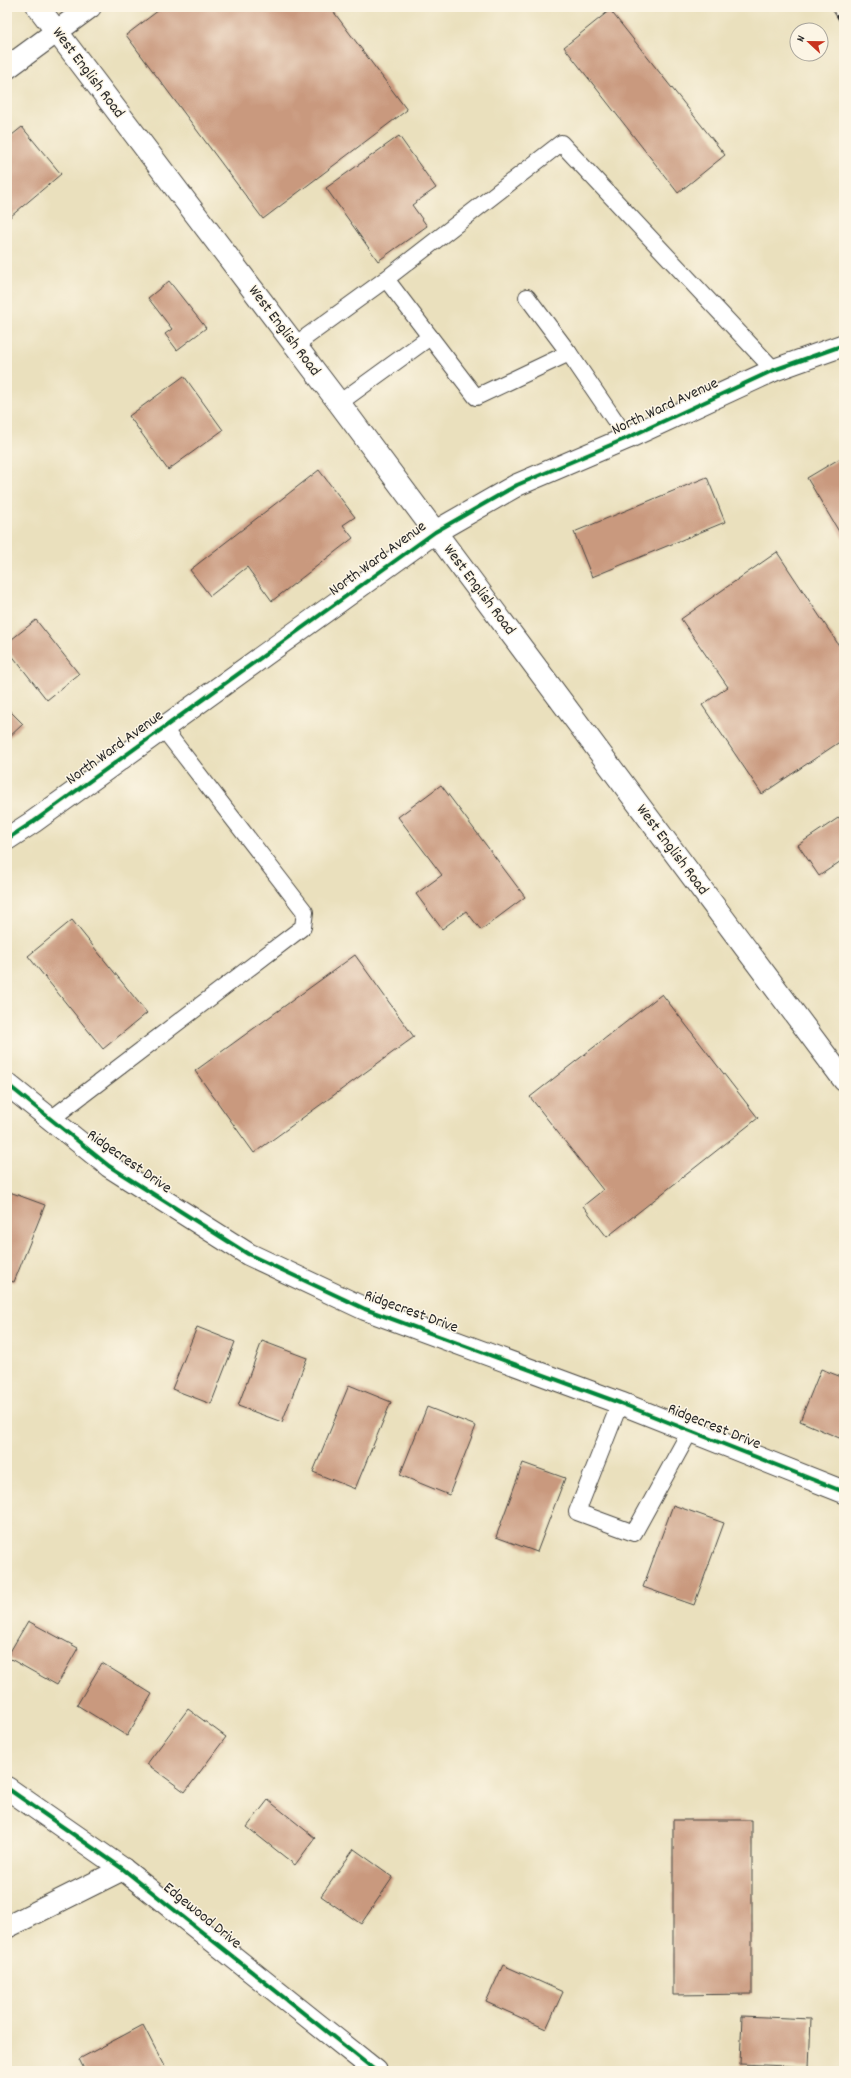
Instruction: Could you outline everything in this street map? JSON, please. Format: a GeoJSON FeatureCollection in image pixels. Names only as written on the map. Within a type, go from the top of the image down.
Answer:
{"type":"FeatureCollection","features":[{"type":"Feature","properties":{"kind":"street","name":"West English Road"},"geometry":{"type":"LineString","coordinates":[[38,7],[295,345],[844,1080]]}},
{"type":"Feature","properties":{"kind":"street"},"geometry":{"type":"LineString","coordinates":[[7,68],[90,7]]}},
{"type":"Feature","properties":{"kind":"street","name":"North Ward Avenue"},"geometry":{"type":"LineString","coordinates":[[7,839],[33,822],[435,532],[517,485],[627,438],[774,370],[844,345]]}},
{"type":"Feature","properties":{"kind":"street","name":"Ridgecrest Drive"},"geometry":{"type":"LineString","coordinates":[[7,1084],[109,1166],[248,1254],[365,1309],[620,1403],[844,1492]]}},
{"type":"Feature","properties":{"kind":"street","name":"Edgewood Drive"},"geometry":{"type":"LineString","coordinates":[[7,1788],[123,1868],[376,2071]]}},
{"type":"Feature","properties":{"kind":"street"},"geometry":{"type":"LineString","coordinates":[[7,1927],[123,1868]]}},
{"type":"Feature","properties":{"kind":"lane"},"geometry":{"type":"LineString","coordinates":[[295,345],[386,279],[561,143],[774,370]]}},
{"type":"Feature","properties":{"kind":"lane"},"geometry":{"type":"LineString","coordinates":[[386,279],[476,397],[569,353]]}},
{"type":"Feature","properties":{"kind":"lane"},"geometry":{"type":"LineString","coordinates":[[527,297],[569,353],[627,438]]}},
{"type":"Feature","properties":{"kind":"lane"},"geometry":{"type":"LineString","coordinates":[[338,403],[430,337]]}},
{"type":"Feature","properties":{"kind":"lane"},"geometry":{"type":"LineString","coordinates":[[51,1119],[303,927],[305,912],[163,728]]}},
{"type":"Feature","properties":{"kind":"lane"},"geometry":{"type":"LineString","coordinates":[[620,1403],[577,1512],[634,1533],[690,1430]]}},
{"type":"Feature","properties":{"kind":"building"},"geometry":{"type":"Polygon","coordinates":[[[163,7],[330,7],[407,110],[263,219],[126,35],[163,7]]]}},
{"type":"Feature","properties":{"kind":"building"},"geometry":{"type":"Polygon","coordinates":[[[610,10],[725,155],[678,193],[564,47],[610,10]]]}},
{"type":"Feature","properties":{"kind":"building"},"geometry":{"type":"Polygon","coordinates":[[[22,127],[61,174],[10,217],[7,214],[7,139],[22,127]]]}},
{"type":"Feature","properties":{"kind":"building"},"geometry":{"type":"Polygon","coordinates":[[[399,136],[436,188],[412,205],[427,226],[378,261],[326,188],[399,136]]]}},
{"type":"Feature","properties":{"kind":"building"},"geometry":{"type":"Polygon","coordinates":[[[169,281],[206,328],[177,350],[165,334],[172,329],[148,298],[169,281]]]}},
{"type":"Feature","properties":{"kind":"building"},"geometry":{"type":"Polygon","coordinates":[[[184,376],[223,430],[168,470],[129,416],[184,376]]]}},
{"type":"Feature","properties":{"kind":"building"},"geometry":{"type":"Polygon","coordinates":[[[844,456],[844,540],[807,478],[844,456]]]}},
{"type":"Feature","properties":{"kind":"building"},"geometry":{"type":"Polygon","coordinates":[[[319,470],[355,517],[343,525],[353,538],[272,601],[247,567],[210,596],[190,570],[319,470]]]}},
{"type":"Feature","properties":{"kind":"building"},"geometry":{"type":"Polygon","coordinates":[[[707,477],[725,522],[592,577],[574,532],[707,477]]]}},
{"type":"Feature","properties":{"kind":"building"},"geometry":{"type":"Polygon","coordinates":[[[777,552],[844,653],[844,739],[762,794],[702,705],[728,687],[681,619],[777,552]]]}},
{"type":"Feature","properties":{"kind":"building"},"geometry":{"type":"Polygon","coordinates":[[[36,620],[79,674],[47,700],[7,649],[7,643],[36,620]]]}},
{"type":"Feature","properties":{"kind":"building"},"geometry":{"type":"Polygon","coordinates":[[[7,708],[23,724],[7,739],[7,708]]]}},
{"type":"Feature","properties":{"kind":"building"},"geometry":{"type":"Polygon","coordinates":[[[441,785],[525,897],[481,930],[466,911],[442,929],[416,894],[442,875],[398,817],[441,785]]]}},
{"type":"Feature","properties":{"kind":"building"},"geometry":{"type":"Polygon","coordinates":[[[844,814],[844,859],[819,876],[798,845],[844,814]]]}},
{"type":"Feature","properties":{"kind":"building"},"geometry":{"type":"Polygon","coordinates":[[[72,920],[147,1013],[103,1049],[28,956],[72,920]]]}},
{"type":"Feature","properties":{"kind":"building"},"geometry":{"type":"Polygon","coordinates":[[[355,955],[414,1037],[254,1153],[195,1071],[355,955]]]}},
{"type":"Feature","properties":{"kind":"building"},"geometry":{"type":"Polygon","coordinates":[[[662,994],[758,1118],[607,1237],[583,1206],[603,1190],[530,1097],[662,994]]]}},
{"type":"Feature","properties":{"kind":"building"},"geometry":{"type":"Polygon","coordinates":[[[7,1191],[45,1205],[14,1282],[7,1280],[7,1191]]]}},
{"type":"Feature","properties":{"kind":"building"},"geometry":{"type":"Polygon","coordinates":[[[197,1327],[235,1342],[211,1404],[172,1389],[197,1327]]]}},
{"type":"Feature","properties":{"kind":"building"},"geometry":{"type":"Polygon","coordinates":[[[262,1341],[307,1358],[282,1422],[238,1406],[262,1341]]]}},
{"type":"Feature","properties":{"kind":"building"},"geometry":{"type":"Polygon","coordinates":[[[821,1369],[844,1378],[844,1440],[800,1421],[821,1369]]]}},
{"type":"Feature","properties":{"kind":"building"},"geometry":{"type":"Polygon","coordinates":[[[349,1385],[391,1402],[355,1489],[313,1472],[349,1385]]]}},
{"type":"Feature","properties":{"kind":"building"},"geometry":{"type":"Polygon","coordinates":[[[427,1407],[476,1426],[449,1495],[400,1475],[427,1407]]]}},
{"type":"Feature","properties":{"kind":"building"},"geometry":{"type":"Polygon","coordinates":[[[523,1463],[565,1478],[537,1552],[496,1537],[523,1463]]]}},
{"type":"Feature","properties":{"kind":"building"},"geometry":{"type":"Polygon","coordinates":[[[673,1505],[724,1523],[694,1605],[643,1587],[673,1505]]]}},
{"type":"Feature","properties":{"kind":"building"},"geometry":{"type":"Polygon","coordinates":[[[28,1621],[78,1648],[57,1685],[7,1657],[28,1621]]]}},
{"type":"Feature","properties":{"kind":"building"},"geometry":{"type":"Polygon","coordinates":[[[102,1663],[152,1694],[127,1736],[77,1705],[102,1663]]]}},
{"type":"Feature","properties":{"kind":"building"},"geometry":{"type":"Polygon","coordinates":[[[188,1709],[226,1737],[185,1792],[147,1764],[188,1709]]]}},
{"type":"Feature","properties":{"kind":"building"},"geometry":{"type":"Polygon","coordinates":[[[268,1800],[315,1838],[295,1865],[247,1827],[268,1800]]]}},
{"type":"Feature","properties":{"kind":"building"},"geometry":{"type":"Polygon","coordinates":[[[673,1820],[752,1820],[752,1994],[673,1995],[673,1820]]]}},
{"type":"Feature","properties":{"kind":"building"},"geometry":{"type":"Polygon","coordinates":[[[354,1849],[393,1877],[361,1924],[321,1896],[354,1849]]]}},
{"type":"Feature","properties":{"kind":"building"},"geometry":{"type":"Polygon","coordinates":[[[503,1965],[563,1992],[546,2029],[486,2002],[503,1965]]]}},
{"type":"Feature","properties":{"kind":"building"},"geometry":{"type":"Polygon","coordinates":[[[742,2016],[811,2019],[809,2067],[740,2064],[742,2016]]]}},
{"type":"Feature","properties":{"kind":"building"},"geometry":{"type":"Polygon","coordinates":[[[143,2025],[167,2071],[85,2071],[79,2059],[143,2025]]]}},
{"type":"Feature","properties":{"kind":"railway"},"geometry":{"type":"LineString","coordinates":[[833,7],[844,25]]}},
{"type":"Feature","properties":{"kind":"cycle path"},"geometry":{"type":"LineString","coordinates":[[7,839],[33,822],[435,532],[517,485],[627,438],[774,370],[844,345]]}},
{"type":"Feature","properties":{"kind":"cycle path"},"geometry":{"type":"LineString","coordinates":[[7,1084],[109,1166],[248,1254],[365,1309],[620,1403],[844,1492]]}},
{"type":"Feature","properties":{"kind":"cycle path"},"geometry":{"type":"LineString","coordinates":[[7,1788],[123,1869],[376,2071]]}}]}
